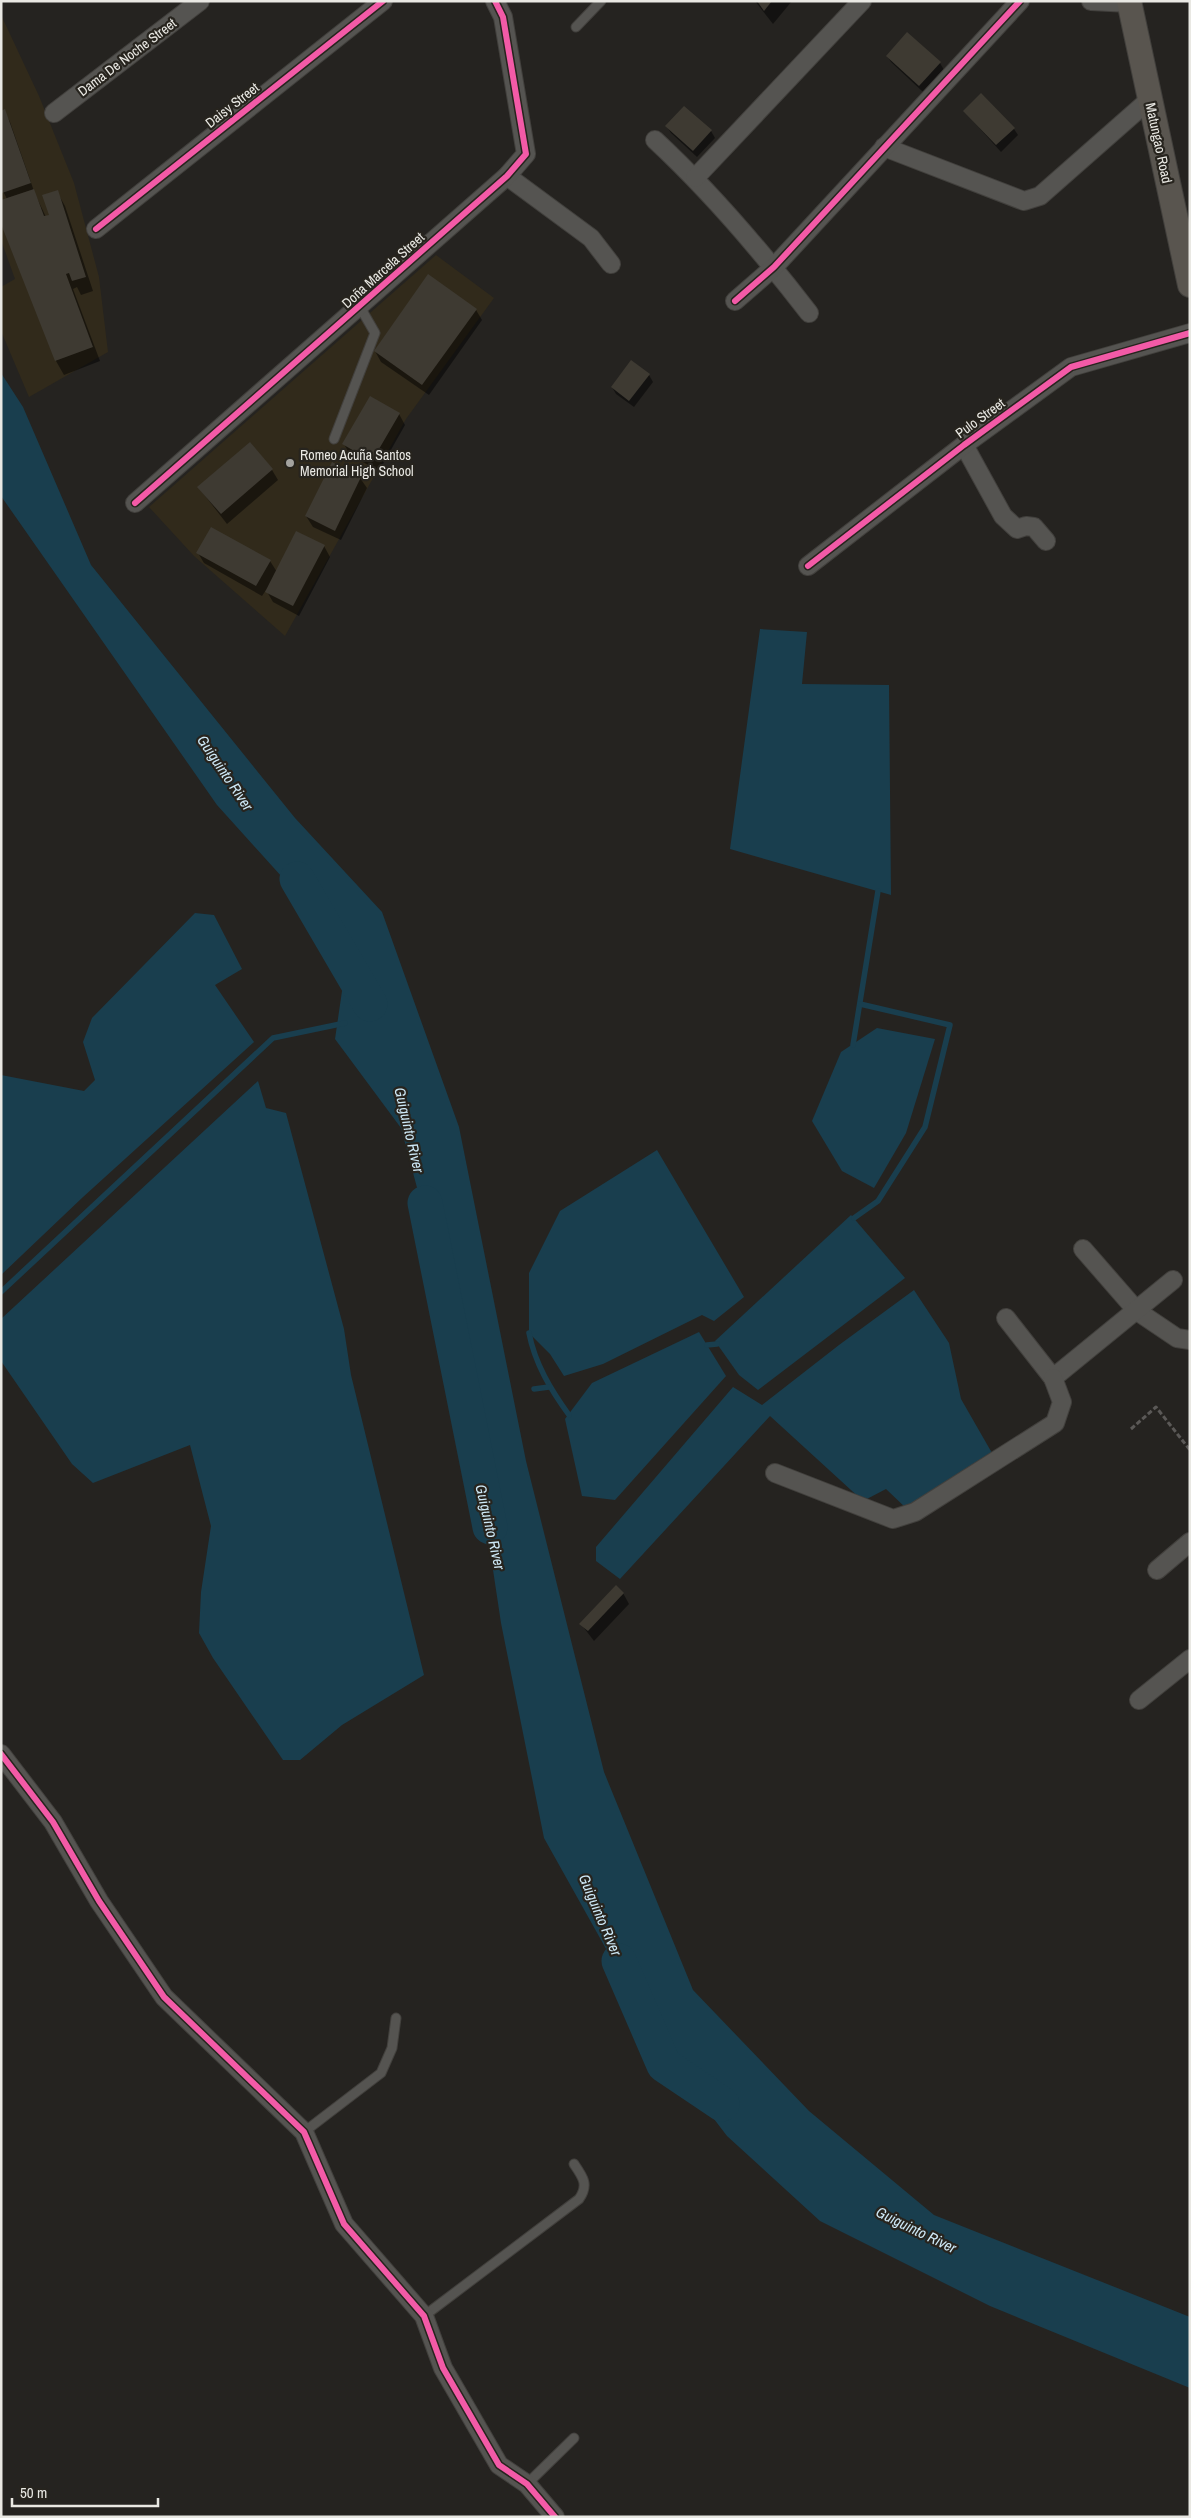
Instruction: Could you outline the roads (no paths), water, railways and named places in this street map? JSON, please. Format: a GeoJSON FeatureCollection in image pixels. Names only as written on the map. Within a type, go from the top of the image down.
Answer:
{"type":"FeatureCollection","features":[{"type":"Feature","properties":{"kind":"main road","name":"Matungao Road"},"geometry":{"type":"LineString","coordinates":[[1129,2],[1190,285]]}},
{"type":"Feature","properties":{"kind":"street","name":"Dama De Noche Street"},"geometry":{"type":"LineString","coordinates":[[54,113],[200,1]]}},
{"type":"Feature","properties":{"kind":"street","name":"Daisy Street"},"geometry":{"type":"LineString","coordinates":[[96,229],[383,1]]}},
{"type":"Feature","properties":{"kind":"street","name":"Doña Marcela Street"},"geometry":{"type":"LineString","coordinates":[[135,503],[507,176],[526,154],[503,17],[495,1]]}},
{"type":"Feature","properties":{"kind":"street"},"geometry":{"type":"LineString","coordinates":[[696,178],[862,1]]}},
{"type":"Feature","properties":{"kind":"street"},"geometry":{"type":"LineString","coordinates":[[735,301],[774,267],[1020,1]]}},
{"type":"Feature","properties":{"kind":"street"},"geometry":{"type":"LineString","coordinates":[[1091,1],[1129,2]]}},
{"type":"Feature","properties":{"kind":"street"},"geometry":{"type":"LineString","coordinates":[[884,147],[1024,201],[1040,196],[1149,100]]}},
{"type":"Feature","properties":{"kind":"street"},"geometry":{"type":"LineString","coordinates":[[655,140],[696,178],[774,267],[809,313]]}},
{"type":"Feature","properties":{"kind":"street"},"geometry":{"type":"LineString","coordinates":[[507,176],[591,238],[611,264]]}},
{"type":"Feature","properties":{"kind":"street","name":"Pulo Street"},"geometry":{"type":"LineString","coordinates":[[808,566],[964,445],[1070,367],[1190,333]]}},
{"type":"Feature","properties":{"kind":"street"},"geometry":{"type":"LineString","coordinates":[[964,445],[1003,516],[1017,529],[1026,526],[1034,527],[1046,541]]}},
{"type":"Feature","properties":{"kind":"street"},"geometry":{"type":"LineString","coordinates":[[1083,1249],[1137,1312],[1177,1338],[1190,1340]]}},
{"type":"Feature","properties":{"kind":"street"},"geometry":{"type":"LineString","coordinates":[[1053,1378],[1137,1312],[1173,1280]]}},
{"type":"Feature","properties":{"kind":"street"},"geometry":{"type":"LineString","coordinates":[[775,1473],[893,1519],[915,1512],[1055,1422],[1062,1402],[1053,1378],[1006,1318]]}},
{"type":"Feature","properties":{"kind":"street"},"geometry":{"type":"LineString","coordinates":[[1157,1570],[1190,1542]]}},
{"type":"Feature","properties":{"kind":"street"},"geometry":{"type":"LineString","coordinates":[[1138,1700],[1190,1659]]}},
{"type":"Feature","properties":{"kind":"street"},"geometry":{"type":"LineString","coordinates":[[1,1754],[53,1822],[99,1901],[164,1996],[304,2132],[344,2224],[424,2316],[444,2368],[499,2465],[527,2484],[555,2517]]}},
{"type":"Feature","properties":{"kind":"lane"},"geometry":{"type":"LineString","coordinates":[[576,27],[601,1]]}},
{"type":"Feature","properties":{"kind":"lane"},"geometry":{"type":"LineString","coordinates":[[334,438],[375,333],[360,307]]}},
{"type":"Feature","properties":{"kind":"lane"},"geometry":{"type":"LineString","coordinates":[[304,2132],[382,2073],[392,2048],[396,2018]]}},
{"type":"Feature","properties":{"kind":"lane"},"geometry":{"type":"LineString","coordinates":[[424,2316],[579,2198],[585,2190],[585,2181],[574,2164]]}},
{"type":"Feature","properties":{"kind":"lane"},"geometry":{"type":"LineString","coordinates":[[527,2484],[574,2438]]}},
{"type":"Feature","properties":{"kind":"water"},"geometry":{"type":"Polygon","coordinates":[[[1,373],[23,407],[91,565],[295,818],[382,912],[459,1127],[526,1461],[604,1772],[693,1990],[809,2111],[934,2215],[1190,2317],[1190,2388],[990,2306],[820,2221],[727,2136],[666,2056],[544,1838],[501,1623],[459,1344],[401,1128],[335,1039],[348,950],[217,805],[1,496],[1,373]]]}},
{"type":"Feature","properties":{"kind":"water"},"geometry":{"type":"Polygon","coordinates":[[[760,629],[807,632],[802,684],[889,685],[891,895],[730,849],[760,629]]]}},
{"type":"Feature","properties":{"kind":"water"},"geometry":{"type":"Polygon","coordinates":[[[195,913],[214,915],[242,969],[215,985],[254,1042],[83,1197],[1,1275],[1,1075],[84,1091],[95,1080],[83,1042],[92,1018],[195,913]]]}},
{"type":"Feature","properties":{"kind":"water"},"geometry":{"type":"Polygon","coordinates":[[[877,1028],[935,1039],[906,1133],[874,1188],[842,1171],[812,1121],[841,1052],[877,1028]]]}},
{"type":"Feature","properties":{"kind":"water"},"geometry":{"type":"Polygon","coordinates":[[[258,1081],[266,1108],[286,1113],[344,1329],[351,1375],[424,1675],[342,1725],[300,1760],[283,1760],[213,1658],[199,1633],[201,1592],[211,1526],[190,1445],[93,1483],[72,1464],[1,1361],[1,1319],[258,1081]]]}},
{"type":"Feature","properties":{"kind":"water"},"geometry":{"type":"Polygon","coordinates":[[[657,1150],[744,1297],[714,1321],[702,1315],[603,1364],[564,1376],[550,1354],[529,1333],[529,1273],[560,1211],[657,1150]]]}},
{"type":"Feature","properties":{"kind":"water"},"geometry":{"type":"Polygon","coordinates":[[[851,1215],[905,1278],[758,1390],[739,1375],[715,1341],[851,1215]]]}},
{"type":"Feature","properties":{"kind":"water"},"geometry":{"type":"Polygon","coordinates":[[[914,1290],[949,1343],[961,1399],[992,1453],[907,1509],[886,1489],[863,1501],[770,1416],[620,1579],[596,1561],[596,1547],[733,1387],[762,1405],[914,1290]]]}},
{"type":"Feature","properties":{"kind":"water"},"geometry":{"type":"Polygon","coordinates":[[[699,1332],[726,1376],[615,1500],[582,1496],[565,1419],[592,1383],[699,1332]]]}},
{"type":"Feature","properties":{"kind":"waterway","name":"Guiguinto River"},"geometry":{"type":"LineString","coordinates":[[297,879],[370,1004]]}},
{"type":"Feature","properties":{"kind":"waterway"},"geometry":{"type":"LineString","coordinates":[[853,1045],[878,891]]}},
{"type":"Feature","properties":{"kind":"waterway"},"geometry":{"type":"LineString","coordinates":[[854,1218],[878,1201],[925,1127],[950,1025],[860,1004]]}},
{"type":"Feature","properties":{"kind":"waterway"},"geometry":{"type":"LineString","coordinates":[[1,1292],[273,1038],[345,1023]]}},
{"type":"Feature","properties":{"kind":"waterway","name":"Guiguinto River"},"geometry":{"type":"LineString","coordinates":[[425,1203],[490,1527]]}},
{"type":"Feature","properties":{"kind":"waterway"},"geometry":{"type":"LineString","coordinates":[[529,1333],[535,1355],[544,1376],[569,1415]]}},
{"type":"Feature","properties":{"kind":"waterway"},"geometry":{"type":"LineString","coordinates":[[707,1345],[717,1344]]}},
{"type":"Feature","properties":{"kind":"waterway"},"geometry":{"type":"LineString","coordinates":[[534,1389],[549,1387]]}},
{"type":"Feature","properties":{"kind":"waterway","name":"Guiguinto River"},"geometry":{"type":"LineString","coordinates":[[619,1961],[664,2065],[722,2104]]}},
{"type":"Feature","properties":{"kind":"place","name":"Romeo Acuña Santos Memorial High School"},"geometry":{"type":"Point","coordinates":[290,463]}}]}
